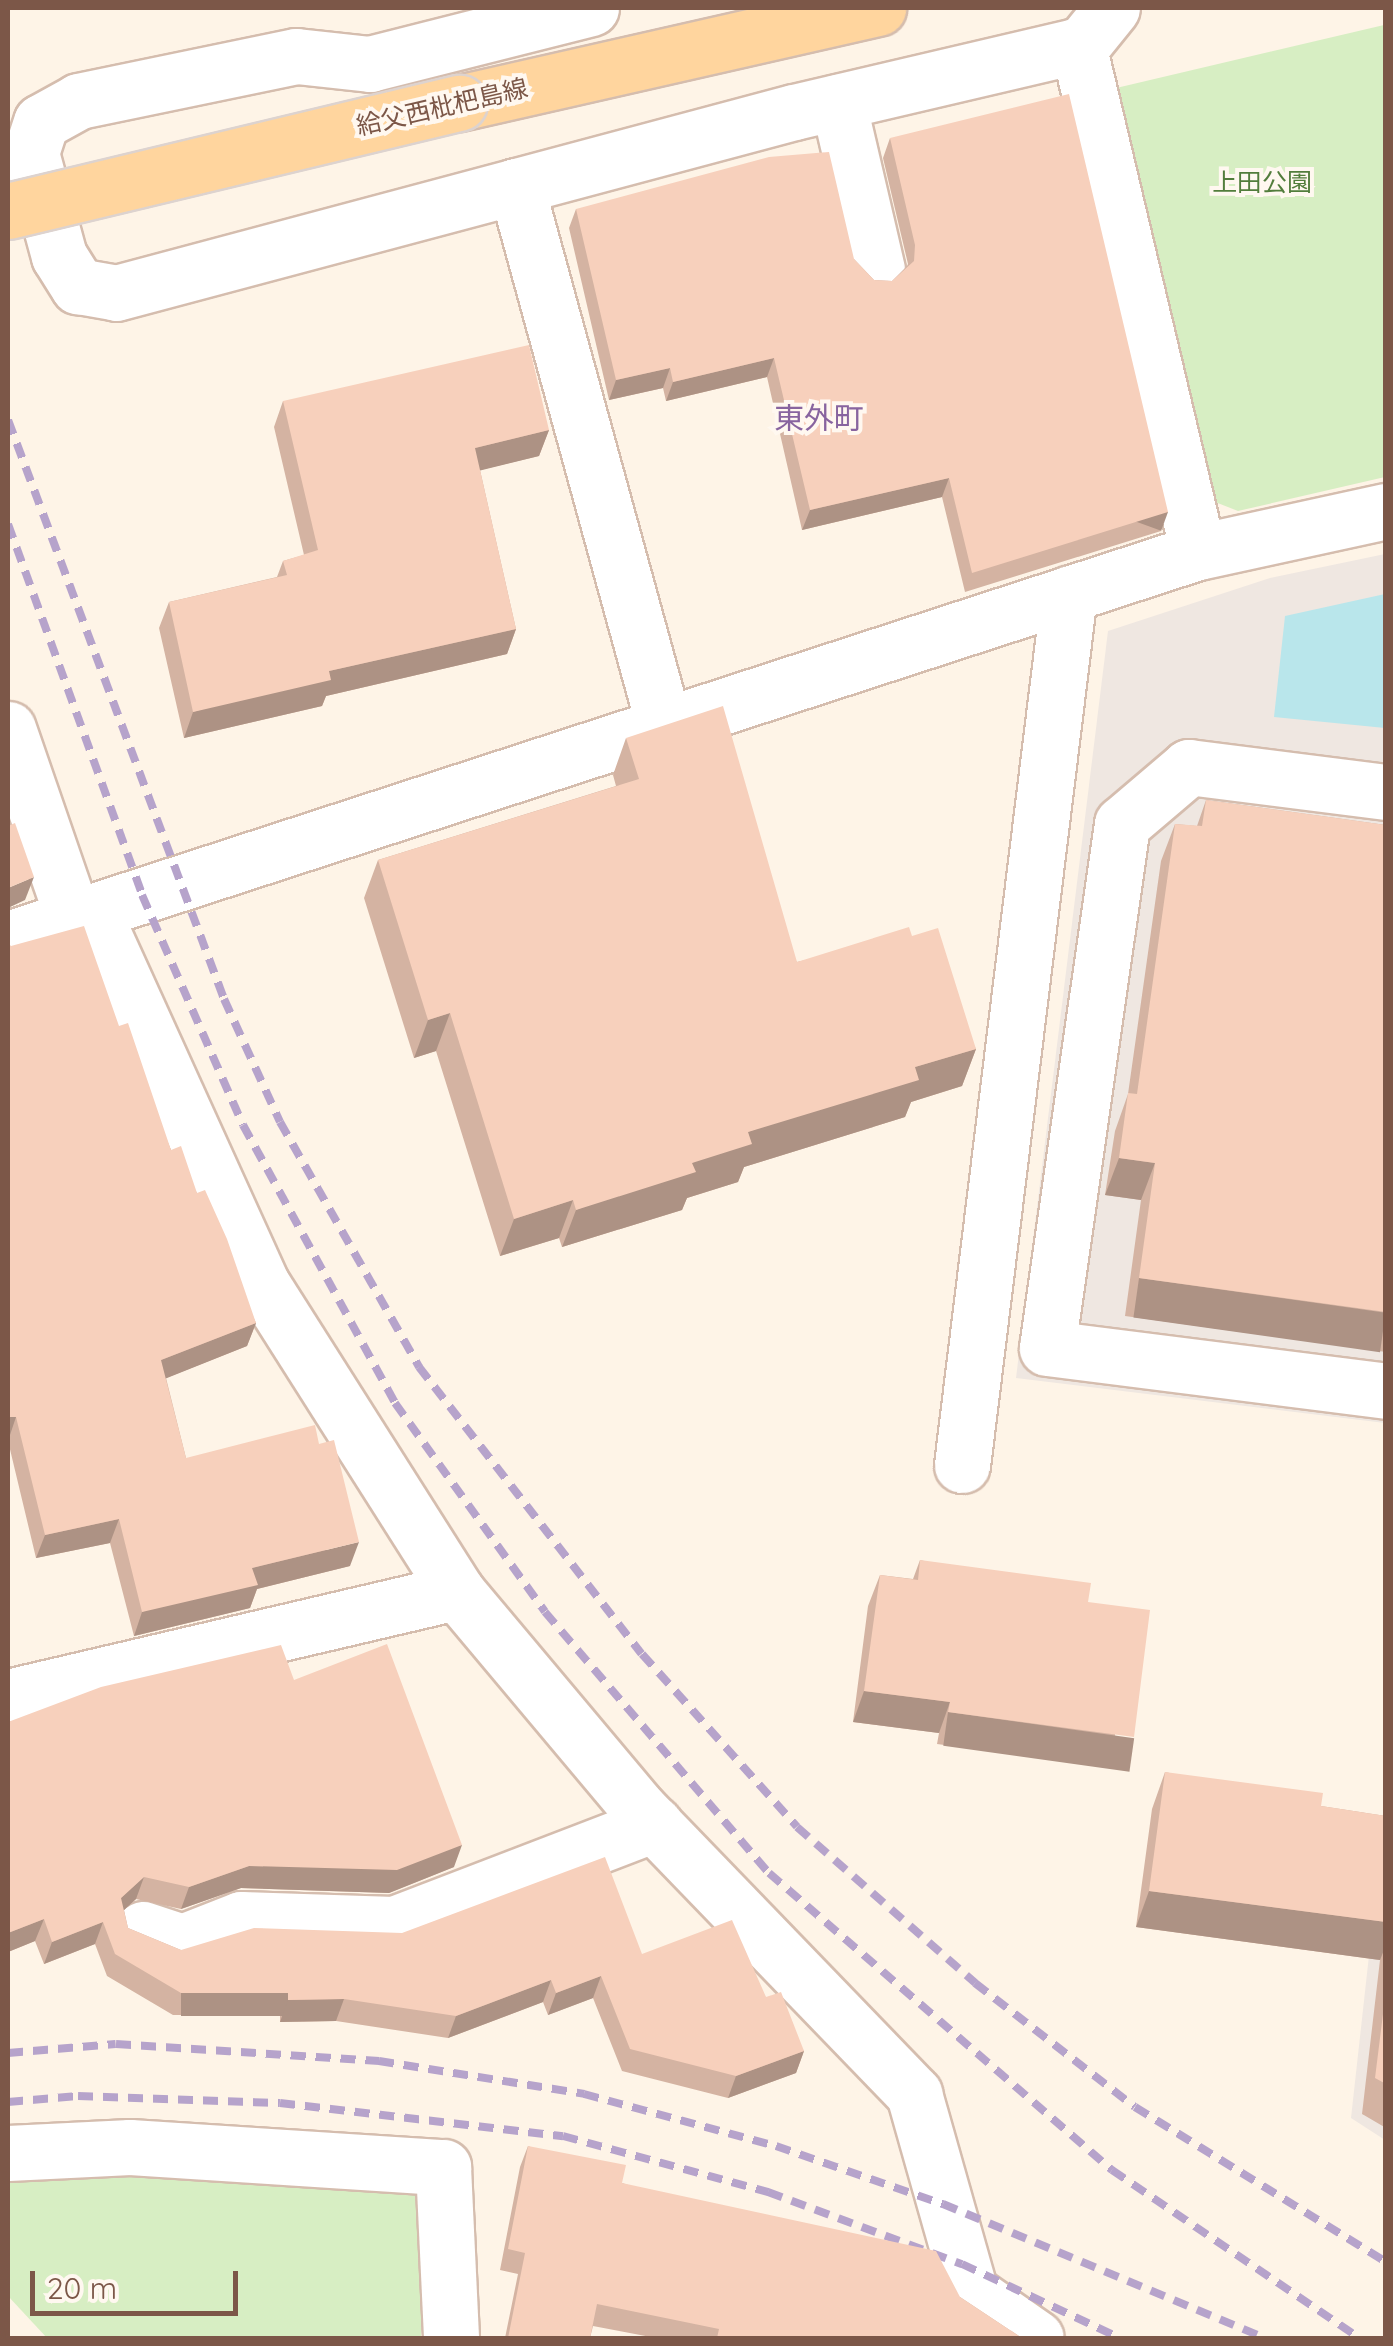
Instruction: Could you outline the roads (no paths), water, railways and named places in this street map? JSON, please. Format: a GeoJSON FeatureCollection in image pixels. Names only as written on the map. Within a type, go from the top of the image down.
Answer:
{"type":"FeatureCollection","features":[{"type":"Feature","properties":{"kind":"main road","name":"給父西枇杷島線"},"geometry":{"type":"LineString","coordinates":[[8,211],[878,8]]}},
{"type":"Feature","properties":{"kind":"street"},"geometry":{"type":"LineString","coordinates":[[591,8],[489,19],[370,64],[296,56],[78,102],[41,122],[32,153],[59,256],[78,286],[116,293],[838,102],[1095,26],[1198,552]]}},
{"type":"Feature","properties":{"kind":"street"},"geometry":{"type":"LineString","coordinates":[[838,102],[877,270]]}},
{"type":"Feature","properties":{"kind":"street"},"geometry":{"type":"LineString","coordinates":[[516,186],[664,725]]}},
{"type":"Feature","properties":{"kind":"street"},"geometry":{"type":"LineString","coordinates":[[8,939],[1198,552],[1386,511]]}},
{"type":"Feature","properties":{"kind":"street"},"geometry":{"type":"LineString","coordinates":[[962,1465],[1070,594]]}},
{"type":"Feature","properties":{"kind":"street"},"geometry":{"type":"LineString","coordinates":[[8,729],[83,915],[263,1286],[457,1592],[654,1824],[914,2094],[970,2292],[1036,2338]]}},
{"type":"Feature","properties":{"kind":"street"},"geometry":{"type":"LineString","coordinates":[[1386,792],[1189,766],[1122,824],[1047,1348],[1386,1391]]}},
{"type":"Feature","properties":{"kind":"street"},"geometry":{"type":"LineString","coordinates":[[8,1697],[457,1592]]}},
{"type":"Feature","properties":{"kind":"street"},"geometry":{"type":"LineString","coordinates":[[142,1929],[182,1942],[241,1919],[394,1924],[654,1824]]}},
{"type":"Feature","properties":{"kind":"street"},"geometry":{"type":"LineString","coordinates":[[8,2153],[130,2147],[443,2167],[451,2338]]}},
{"type":"Feature","properties":{"kind":"water"},"geometry":{"type":"Polygon","coordinates":[[[1385,594],[1385,728],[1274,717],[1285,616],[1385,594]]]}},
{"type":"Feature","properties":{"kind":"railway"},"geometry":{"type":"LineString","coordinates":[[8,420],[224,999],[280,1122],[419,1367],[642,1654],[797,1827],[975,1983],[1135,2107],[1386,2262]]}},
{"type":"Feature","properties":{"kind":"railway"},"geometry":{"type":"LineString","coordinates":[[8,524],[142,895],[243,1125],[395,1403],[545,1612],[769,1873],[1112,2170],[1359,2338]]}},
{"type":"Feature","properties":{"kind":"railway"},"geometry":{"type":"LineString","coordinates":[[8,2053],[116,2044],[379,2061],[584,2094],[776,2146],[943,2204],[1265,2338]]}},
{"type":"Feature","properties":{"kind":"railway"},"geometry":{"type":"LineString","coordinates":[[8,2102],[78,2096],[280,2103],[563,2136],[768,2192],[962,2264],[1120,2338]]}},
{"type":"Feature","properties":{"kind":"district","name":"東外町"},"geometry":{"type":"Point","coordinates":[819,418]}},
{"type":"Feature","properties":{"kind":"park label","name":"上田公園"},"geometry":{"type":"Point","coordinates":[1262,182]}}]}
